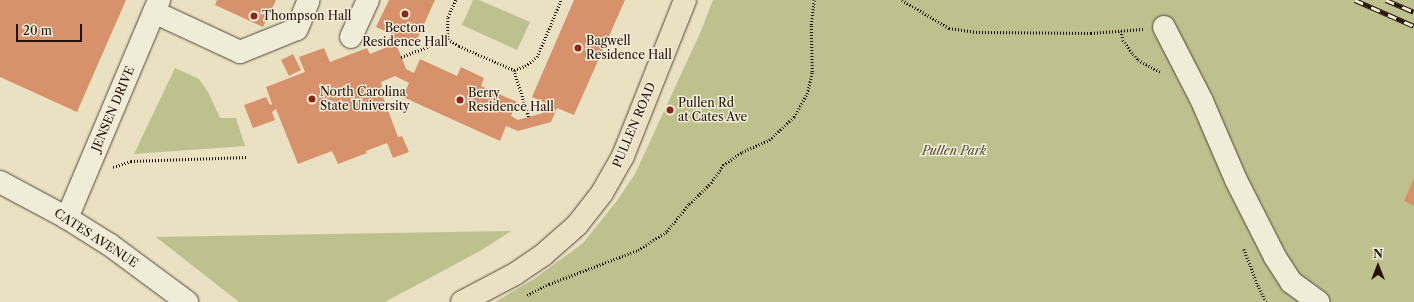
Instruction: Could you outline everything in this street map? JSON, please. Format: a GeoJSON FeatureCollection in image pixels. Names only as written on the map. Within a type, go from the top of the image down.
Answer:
{"type":"FeatureCollection","features":[{"type":"Feature","properties":{"kind":"main road","name":"PULLEN ROAD"},"geometry":{"type":"LineString","coordinates":[[462,302],[515,274],[543,255],[577,225],[602,193],[623,156],[685,0]]}},
{"type":"Feature","properties":{"kind":"street"},"geometry":{"type":"LineString","coordinates":[[157,6],[240,52],[298,29],[309,0]]}},
{"type":"Feature","properties":{"kind":"street"},"geometry":{"type":"LineString","coordinates":[[351,37],[368,0]]}},
{"type":"Feature","properties":{"kind":"street","name":"JENSEN DRIVE"},"geometry":{"type":"LineString","coordinates":[[68,218],[157,6]]}},
{"type":"Feature","properties":{"kind":"street"},"geometry":{"type":"LineString","coordinates":[[1164,27],[1202,101],[1236,180],[1275,257],[1291,282],[1319,302]]}},
{"type":"Feature","properties":{"kind":"street","name":"CATES AVENUE"},"geometry":{"type":"LineString","coordinates":[[0,182],[68,218],[110,245],[187,302]]}},
{"type":"Feature","properties":{"kind":"path"},"geometry":{"type":"LineString","coordinates":[[448,39],[448,18],[456,0]]}},
{"type":"Feature","properties":{"kind":"path"},"geometry":{"type":"LineString","coordinates":[[448,39],[460,46],[514,70],[525,66],[537,57],[561,0]]}},
{"type":"Feature","properties":{"kind":"path"},"geometry":{"type":"LineString","coordinates":[[524,296],[549,284],[638,250],[661,235],[667,231],[689,204],[711,183],[723,165],[742,152],[769,140],[794,117],[807,94],[812,72],[812,25],[814,0]]}},
{"type":"Feature","properties":{"kind":"path"},"geometry":{"type":"LineString","coordinates":[[902,0],[949,28],[979,32],[1091,33],[1164,27]]}},
{"type":"Feature","properties":{"kind":"path"},"geometry":{"type":"LineString","coordinates":[[401,57],[448,39]]}},
{"type":"Feature","properties":{"kind":"path"},"geometry":{"type":"LineString","coordinates":[[514,70],[529,117]]}},
{"type":"Feature","properties":{"kind":"path"},"geometry":{"type":"LineString","coordinates":[[107,168],[131,162],[248,157]]}},
{"type":"Feature","properties":{"kind":"green space"},"geometry":{"type":"Polygon","coordinates":[[[473,0],[479,0],[530,22],[517,50],[462,25],[473,0]]]}},
{"type":"Feature","properties":{"kind":"green space","name":"Pullen Park"},"geometry":{"type":"Polygon","coordinates":[[[713,0],[1414,0],[1414,302],[495,302],[534,279],[583,243],[616,202],[635,174],[701,31],[713,0]]]}},
{"type":"Feature","properties":{"kind":"green space"},"geometry":{"type":"Polygon","coordinates":[[[175,68],[199,79],[208,92],[220,118],[236,118],[245,146],[134,154],[175,68]]]}},
{"type":"Feature","properties":{"kind":"green space"},"geometry":{"type":"Polygon","coordinates":[[[511,231],[480,251],[385,302],[239,302],[156,237],[511,231]]]}},
{"type":"Feature","properties":{"kind":"building"},"geometry":{"type":"Polygon","coordinates":[[[0,0],[126,0],[77,112],[0,77],[0,0]]]}},
{"type":"Feature","properties":{"kind":"building","name":"Thompson Hall"},"geometry":{"type":"Polygon","coordinates":[[[217,0],[276,0],[263,27],[215,5],[217,0]]]}},
{"type":"Feature","properties":{"kind":"building"},"geometry":{"type":"Polygon","coordinates":[[[389,0],[435,0],[415,44],[400,38],[397,46],[406,69],[414,73],[420,59],[457,76],[461,67],[484,78],[481,86],[517,102],[511,116],[518,120],[543,113],[548,104],[532,97],[574,0],[625,0],[574,115],[557,108],[551,122],[518,131],[506,126],[500,141],[403,97],[409,83],[395,76],[381,82],[382,87],[380,89],[398,137],[402,136],[409,152],[393,158],[387,143],[366,151],[367,153],[338,164],[332,151],[298,164],[276,109],[272,112],[275,120],[253,128],[244,105],[266,97],[270,105],[272,104],[266,87],[305,72],[299,57],[324,48],[330,62],[367,48],[370,54],[385,48],[391,34],[376,27],[389,0]]]}},
{"type":"Feature","properties":{"kind":"building"},"geometry":{"type":"Polygon","coordinates":[[[293,54],[301,70],[289,76],[281,60],[293,54]]]}},
{"type":"Feature","properties":{"kind":"building"},"geometry":{"type":"Polygon","coordinates":[[[1414,178],[1414,206],[1404,201],[1414,178]]]}},
{"type":"Feature","properties":{"kind":"railway"},"geometry":{"type":"LineString","coordinates":[[1355,0],[1414,26]]}},
{"type":"Feature","properties":{"kind":"railway"},"geometry":{"type":"LineString","coordinates":[[1386,0],[1414,12]]}},
{"type":"Feature","properties":{"kind":"place","name":"Becton Residence Hall"},"geometry":{"type":"Point","coordinates":[405,14]}},
{"type":"Feature","properties":{"kind":"place","name":"Thompson Hall"},"geometry":{"type":"Point","coordinates":[254,16]}},
{"type":"Feature","properties":{"kind":"place","name":"Bagwell Residence Hall"},"geometry":{"type":"Point","coordinates":[578,48]}},
{"type":"Feature","properties":{"kind":"place","name":"North Carolina State University"},"geometry":{"type":"Point","coordinates":[312,99]}},
{"type":"Feature","properties":{"kind":"place","name":"Berry Residence Hall"},"geometry":{"type":"Point","coordinates":[460,100]}},
{"type":"Feature","properties":{"kind":"place","name":"Pullen Rd at Cates Ave"},"geometry":{"type":"Point","coordinates":[670,110]}}]}
